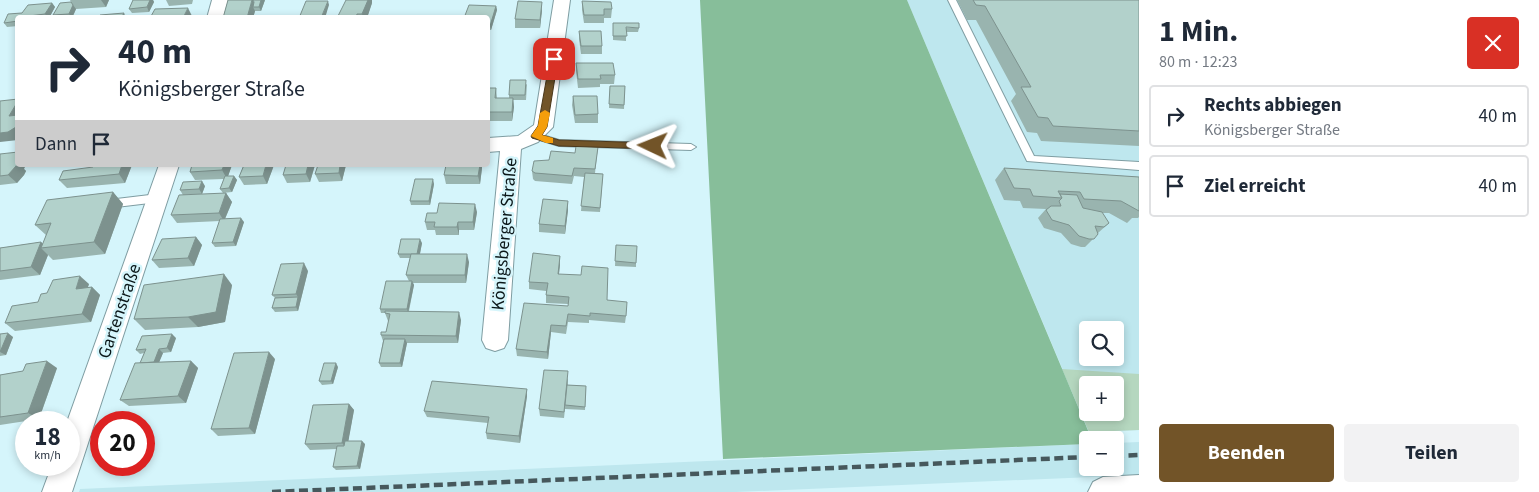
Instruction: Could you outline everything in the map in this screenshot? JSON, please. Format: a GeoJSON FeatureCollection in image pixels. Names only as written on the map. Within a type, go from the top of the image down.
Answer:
{"type":"FeatureCollection","features":[{"type":"Feature","properties":{"kind":"street"},"geometry":{"type":"LineString","coordinates":[[215,15],[220,0]]}},
{"type":"Feature","properties":{"kind":"street"},"geometry":{"type":"LineString","coordinates":[[536,136],[542,127],[562,0]]}},
{"type":"Feature","properties":{"kind":"street","name":"Königsberger Straße"},"geometry":{"type":"LineString","coordinates":[[495,340],[511,144],[525,142],[536,136]]}},
{"type":"Feature","properties":{"kind":"street"},"geometry":{"type":"LineString","coordinates":[[490,144],[511,144]]}},
{"type":"Feature","properties":{"kind":"street","name":"Gartenstraße"},"geometry":{"type":"LineString","coordinates":[[80,425],[168,167]]}},
{"type":"Feature","properties":{"kind":"street"},"geometry":{"type":"LineString","coordinates":[[57,492],[62,476]]}},
{"type":"Feature","properties":{"kind":"street"},"geometry":{"type":"LineString","coordinates":[[1103,492],[1139,490]]}},
{"type":"Feature","properties":{"kind":"lane"},"geometry":{"type":"LineString","coordinates":[[952,0],[1031,159],[1139,166]]}},
{"type":"Feature","properties":{"kind":"lane"},"geometry":{"type":"LineString","coordinates":[[536,136],[559,143],[691,147]]}},
{"type":"Feature","properties":{"kind":"lane"},"geometry":{"type":"LineString","coordinates":[[100,204],[158,198]]}},
{"type":"Feature","properties":{"kind":"shaded area"},"geometry":{"type":"Polygon","coordinates":[[[907,0],[1139,0],[1139,430],[1089,431],[1084,421],[1124,421],[1124,376],[1079,376],[1079,408],[907,0]]]}},
{"type":"Feature","properties":{"kind":"shaded area"},"geometry":{"type":"Polygon","coordinates":[[[1139,442],[1139,475],[1124,476],[1124,443],[1139,442]]]}},
{"type":"Feature","properties":{"kind":"shaded area"},"geometry":{"type":"Polygon","coordinates":[[[1079,444],[1079,476],[1115,476],[736,492],[79,492],[80,489],[1079,444]]]}},
{"type":"Feature","properties":{"kind":"green space"},"geometry":{"type":"Polygon","coordinates":[[[700,0],[907,0],[1079,409],[1079,421],[1084,421],[1088,431],[1079,431],[1079,444],[723,459],[700,0]]]}},
{"type":"Feature","properties":{"kind":"green space"},"geometry":{"type":"Polygon","coordinates":[[[1062,369],[1139,374],[1139,430],[1089,431],[1084,421],[1124,421],[1124,376],[1079,376],[1079,409],[1062,369]]]}},
{"type":"Feature","properties":{"kind":"building"},"geometry":{"type":"Polygon","coordinates":[[[133,0],[150,0],[147,7],[129,9],[133,0]]]}},
{"type":"Feature","properties":{"kind":"building"},"geometry":{"type":"Polygon","coordinates":[[[228,0],[252,0],[248,15],[224,15],[228,0]]]}},
{"type":"Feature","properties":{"kind":"building"},"geometry":{"type":"Polygon","coordinates":[[[253,0],[261,0],[259,7],[253,7],[253,0]]]}},
{"type":"Feature","properties":{"kind":"building"},"geometry":{"type":"Polygon","coordinates":[[[346,0],[368,0],[362,14],[338,15],[346,0]]]}},
{"type":"Feature","properties":{"kind":"building"},"geometry":{"type":"Polygon","coordinates":[[[973,0],[1139,0],[1139,131],[1053,126],[1048,118],[1038,117],[1021,87],[1031,87],[985,6],[976,5],[973,0]]]}},
{"type":"Feature","properties":{"kind":"building"},"geometry":{"type":"Polygon","coordinates":[[[306,1],[328,1],[322,15],[300,15],[306,1]]]}},
{"type":"Feature","properties":{"kind":"building"},"geometry":{"type":"Polygon","coordinates":[[[518,1],[542,2],[540,20],[515,19],[518,1]]]}},
{"type":"Feature","properties":{"kind":"building"},"geometry":{"type":"Polygon","coordinates":[[[582,1],[611,2],[612,9],[604,9],[604,15],[584,15],[582,1]]]}},
{"type":"Feature","properties":{"kind":"building"},"geometry":{"type":"Polygon","coordinates":[[[71,2],[73,5],[69,14],[53,15],[60,3],[71,2]]]}},
{"type":"Feature","properties":{"kind":"building"},"geometry":{"type":"Polygon","coordinates":[[[52,3],[45,14],[15,15],[15,21],[4,23],[8,14],[22,13],[28,5],[52,3]]]}},
{"type":"Feature","properties":{"kind":"building"},"geometry":{"type":"Polygon","coordinates":[[[469,5],[496,6],[490,26],[490,15],[465,15],[469,5]]]}},
{"type":"Feature","properties":{"kind":"building"},"geometry":{"type":"Polygon","coordinates":[[[188,8],[184,15],[152,15],[155,9],[188,8]]]}},
{"type":"Feature","properties":{"kind":"building"},"geometry":{"type":"Polygon","coordinates":[[[124,13],[123,15],[100,15],[124,13]]]}},
{"type":"Feature","properties":{"kind":"building"},"geometry":{"type":"Polygon","coordinates":[[[613,23],[639,23],[639,28],[626,27],[627,36],[613,36],[613,23]]]}},
{"type":"Feature","properties":{"kind":"building"},"geometry":{"type":"Polygon","coordinates":[[[579,31],[601,31],[602,46],[581,46],[579,31]]]}},
{"type":"Feature","properties":{"kind":"building"},"geometry":{"type":"Polygon","coordinates":[[[576,63],[613,63],[615,75],[600,75],[601,79],[578,79],[576,63]]]}},
{"type":"Feature","properties":{"kind":"building"},"geometry":{"type":"Polygon","coordinates":[[[510,80],[526,80],[525,95],[509,95],[510,80]]]}},
{"type":"Feature","properties":{"kind":"building"},"geometry":{"type":"Polygon","coordinates":[[[610,86],[625,86],[624,105],[609,104],[610,86]]]}},
{"type":"Feature","properties":{"kind":"building"},"geometry":{"type":"Polygon","coordinates":[[[490,88],[496,88],[495,98],[513,98],[512,112],[490,112],[490,88]]]}},
{"type":"Feature","properties":{"kind":"building"},"geometry":{"type":"Polygon","coordinates":[[[573,96],[597,96],[598,114],[575,115],[573,96]]]}},
{"type":"Feature","properties":{"kind":"building"},"geometry":{"type":"Polygon","coordinates":[[[15,99],[15,106],[9,116],[15,115],[15,128],[8,132],[0,133],[0,101],[15,99]]]}},
{"type":"Feature","properties":{"kind":"building"},"geometry":{"type":"Polygon","coordinates":[[[576,146],[598,147],[595,169],[574,168],[572,176],[535,173],[532,171],[534,161],[549,160],[551,151],[575,153],[576,146]]]}},
{"type":"Feature","properties":{"kind":"building"},"geometry":{"type":"Polygon","coordinates":[[[15,152],[15,167],[8,175],[0,176],[0,154],[15,152]]]}},
{"type":"Feature","properties":{"kind":"building"},"geometry":{"type":"Polygon","coordinates":[[[93,167],[121,167],[119,174],[59,180],[63,171],[93,167]]]}},
{"type":"Feature","properties":{"kind":"building"},"geometry":{"type":"Polygon","coordinates":[[[191,167],[223,167],[222,170],[190,172],[191,167]]]}},
{"type":"Feature","properties":{"kind":"building"},"geometry":{"type":"Polygon","coordinates":[[[243,167],[265,167],[263,176],[239,177],[243,167]]]}},
{"type":"Feature","properties":{"kind":"building"},"geometry":{"type":"Polygon","coordinates":[[[285,167],[308,167],[306,174],[283,175],[285,167]]]}},
{"type":"Feature","properties":{"kind":"building"},"geometry":{"type":"Polygon","coordinates":[[[317,167],[340,167],[339,173],[315,174],[317,167]]]}},
{"type":"Feature","properties":{"kind":"building"},"geometry":{"type":"Polygon","coordinates":[[[446,167],[480,167],[478,176],[444,175],[446,167]]]}},
{"type":"Feature","properties":{"kind":"building"},"geometry":{"type":"Polygon","coordinates":[[[1004,168],[1139,177],[1139,211],[1121,201],[1084,199],[1080,192],[1058,191],[1062,198],[1033,196],[1030,189],[1014,188],[1004,168]]]}},
{"type":"Feature","properties":{"kind":"building"},"geometry":{"type":"Polygon","coordinates":[[[585,173],[603,174],[600,208],[581,206],[585,173]]]}},
{"type":"Feature","properties":{"kind":"building"},"geometry":{"type":"Polygon","coordinates":[[[225,176],[234,176],[229,188],[220,189],[225,176]]]}},
{"type":"Feature","properties":{"kind":"building"},"geometry":{"type":"Polygon","coordinates":[[[415,179],[433,179],[429,201],[410,201],[415,179]]]}},
{"type":"Feature","properties":{"kind":"building"},"geometry":{"type":"Polygon","coordinates":[[[202,181],[199,189],[180,190],[183,182],[202,181]]]}},
{"type":"Feature","properties":{"kind":"building"},"geometry":{"type":"Polygon","coordinates":[[[113,192],[94,242],[41,248],[51,223],[35,225],[47,200],[113,192]]]}},
{"type":"Feature","properties":{"kind":"building"},"geometry":{"type":"Polygon","coordinates":[[[226,193],[219,213],[171,215],[179,195],[226,193]]]}},
{"type":"Feature","properties":{"kind":"building"},"geometry":{"type":"Polygon","coordinates":[[[1060,194],[1077,195],[1083,208],[1102,212],[1109,223],[1104,227],[1095,226],[1098,234],[1094,239],[1079,236],[1069,225],[1052,220],[1046,210],[1051,206],[1061,206],[1059,201],[1062,198],[1060,194]]]}},
{"type":"Feature","properties":{"kind":"building"},"geometry":{"type":"Polygon","coordinates":[[[543,199],[568,201],[565,226],[539,224],[543,199]]]}},
{"type":"Feature","properties":{"kind":"building"},"geometry":{"type":"Polygon","coordinates":[[[439,203],[475,204],[473,222],[458,222],[457,227],[434,227],[435,222],[425,222],[427,213],[437,213],[439,203]]]}},
{"type":"Feature","properties":{"kind":"building"},"geometry":{"type":"Polygon","coordinates":[[[241,218],[233,242],[212,243],[220,219],[241,218]]]}},
{"type":"Feature","properties":{"kind":"building"},"geometry":{"type":"Polygon","coordinates":[[[196,237],[188,258],[152,260],[162,239],[196,237]]]}},
{"type":"Feature","properties":{"kind":"building"},"geometry":{"type":"Polygon","coordinates":[[[401,239],[420,239],[417,254],[398,254],[401,239]]]}},
{"type":"Feature","properties":{"kind":"building"},"geometry":{"type":"Polygon","coordinates":[[[41,242],[31,267],[0,271],[0,248],[41,242]]]}},
{"type":"Feature","properties":{"kind":"building"},"geometry":{"type":"Polygon","coordinates":[[[616,245],[637,246],[636,263],[615,261],[616,245]]]}},
{"type":"Feature","properties":{"kind":"building"},"geometry":{"type":"Polygon","coordinates":[[[533,253],[560,256],[558,274],[581,275],[582,266],[608,268],[607,300],[627,302],[626,316],[590,313],[590,316],[568,314],[566,326],[551,325],[547,352],[516,349],[524,303],[568,306],[569,297],[546,295],[548,283],[529,282],[533,253]]]}},
{"type":"Feature","properties":{"kind":"building"},"geometry":{"type":"Polygon","coordinates":[[[411,254],[467,254],[465,275],[406,275],[411,254]]]}},
{"type":"Feature","properties":{"kind":"building"},"geometry":{"type":"Polygon","coordinates":[[[304,263],[296,294],[272,295],[281,264],[304,263]]]}},
{"type":"Feature","properties":{"kind":"building"},"geometry":{"type":"Polygon","coordinates":[[[224,274],[216,312],[188,317],[134,319],[144,285],[224,274]]]}},
{"type":"Feature","properties":{"kind":"building"},"geometry":{"type":"Polygon","coordinates":[[[80,276],[76,289],[92,287],[82,314],[5,323],[12,306],[38,302],[41,294],[47,293],[53,280],[80,276]]]}},
{"type":"Feature","properties":{"kind":"building"},"geometry":{"type":"Polygon","coordinates":[[[386,281],[412,281],[407,309],[380,309],[386,281]]]}},
{"type":"Feature","properties":{"kind":"building"},"geometry":{"type":"Polygon","coordinates":[[[298,297],[296,307],[272,308],[275,298],[298,297]]]}},
{"type":"Feature","properties":{"kind":"building"},"geometry":{"type":"Polygon","coordinates":[[[385,311],[459,312],[456,336],[381,335],[381,332],[386,332],[390,314],[385,313],[385,311]]]}},
{"type":"Feature","properties":{"kind":"building"},"geometry":{"type":"Polygon","coordinates":[[[8,333],[0,352],[0,334],[8,333]]]}},
{"type":"Feature","properties":{"kind":"building"},"geometry":{"type":"Polygon","coordinates":[[[172,334],[167,348],[159,349],[154,362],[140,363],[146,349],[136,350],[142,336],[172,334]]]}},
{"type":"Feature","properties":{"kind":"building"},"geometry":{"type":"Polygon","coordinates":[[[384,339],[405,339],[400,363],[379,363],[384,339]]]}},
{"type":"Feature","properties":{"kind":"building"},"geometry":{"type":"Polygon","coordinates":[[[269,352],[249,428],[211,429],[234,353],[269,352]]]}},
{"type":"Feature","properties":{"kind":"building"},"geometry":{"type":"Polygon","coordinates":[[[47,361],[29,411],[15,411],[15,415],[0,417],[0,375],[23,371],[26,364],[47,361]]]}},
{"type":"Feature","properties":{"kind":"building"},"geometry":{"type":"Polygon","coordinates":[[[191,361],[178,396],[120,400],[135,363],[191,361]]]}},
{"type":"Feature","properties":{"kind":"building"},"geometry":{"type":"Polygon","coordinates":[[[324,363],[336,363],[331,381],[319,381],[324,363]]]}},
{"type":"Feature","properties":{"kind":"building"},"geometry":{"type":"Polygon","coordinates":[[[544,370],[568,371],[564,412],[539,409],[544,370]]]}},
{"type":"Feature","properties":{"kind":"building"},"geometry":{"type":"Polygon","coordinates":[[[432,381],[527,389],[519,436],[486,433],[489,417],[424,411],[432,381]]]}},
{"type":"Feature","properties":{"kind":"building"},"geometry":{"type":"Polygon","coordinates":[[[567,385],[586,386],[585,407],[565,405],[567,385]]]}},
{"type":"Feature","properties":{"kind":"building"},"geometry":{"type":"Polygon","coordinates":[[[349,404],[342,443],[305,444],[313,405],[349,404]]]}},
{"type":"Feature","properties":{"kind":"building"},"geometry":{"type":"Polygon","coordinates":[[[345,441],[362,441],[357,466],[333,467],[337,446],[344,446],[345,441]]]}},
{"type":"Feature","properties":{"kind":"railway"},"geometry":{"type":"LineString","coordinates":[[1124,456],[1139,455]]}},
{"type":"Feature","properties":{"kind":"railway"},"geometry":{"type":"LineString","coordinates":[[272,492],[1079,457]]}},
{"type":"Feature","properties":{"kind":"slow traffic"},"geometry":{"type":"LineString","coordinates":[[545,113],[542,127],[536,136],[549,140]]}},
{"type":"Feature","properties":{"kind":"route"},"geometry":{"type":"LineString","coordinates":[[554,59],[542,127],[536,136],[559,143],[653,146]]}}]}
